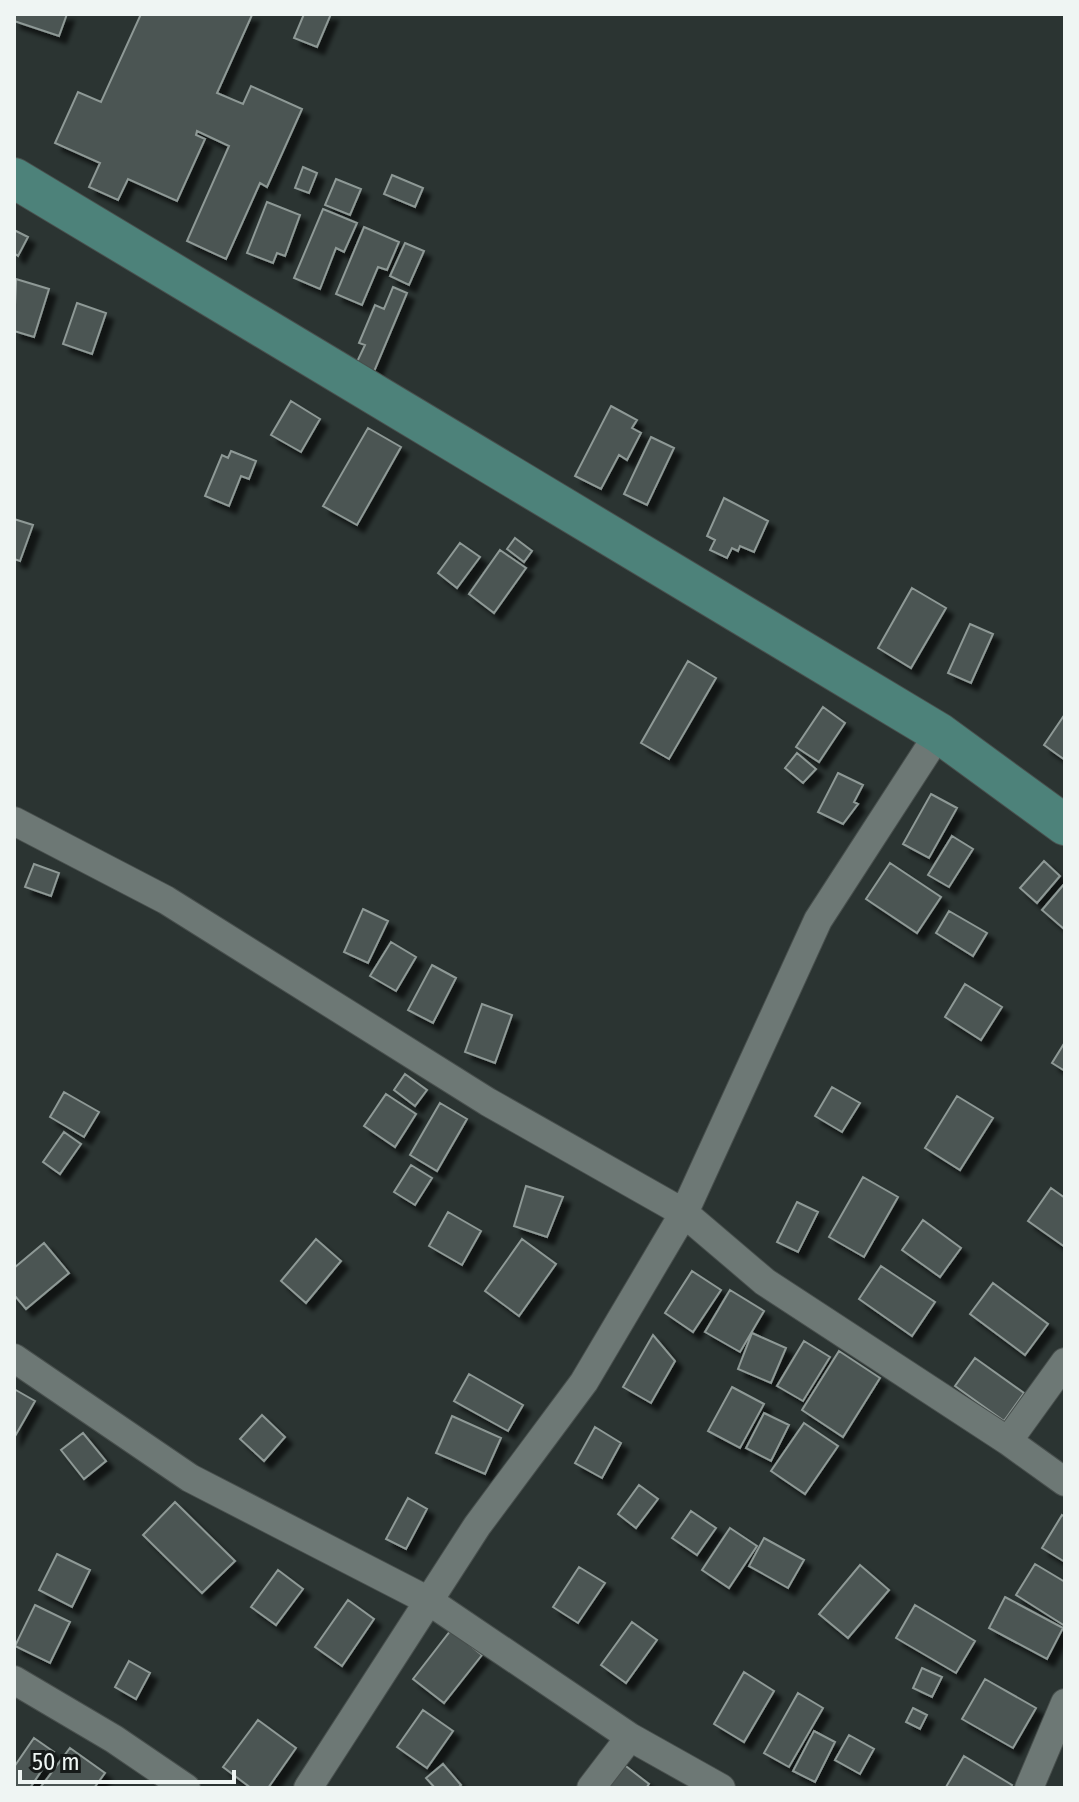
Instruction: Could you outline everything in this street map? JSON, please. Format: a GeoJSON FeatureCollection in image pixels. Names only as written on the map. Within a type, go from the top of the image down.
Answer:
{"type":"FeatureCollection","features":[{"type":"Feature","properties":{"kind":"street"},"geometry":{"type":"LineString","coordinates":[[14,178],[939,733],[1065,825]]}},
{"type":"Feature","properties":{"kind":"street"},"geometry":{"type":"LineString","coordinates":[[308,1788],[477,1526],[584,1382],[684,1213],[818,920],[939,733]]}},
{"type":"Feature","properties":{"kind":"street"},"geometry":{"type":"LineString","coordinates":[[14,821],[166,900],[488,1102],[684,1213],[765,1282],[1008,1441],[1065,1482]]}},
{"type":"Feature","properties":{"kind":"street"},"geometry":{"type":"LineString","coordinates":[[14,1358],[190,1478],[429,1601],[630,1737],[721,1788]]}},
{"type":"Feature","properties":{"kind":"street"},"geometry":{"type":"LineString","coordinates":[[1008,1441],[1065,1362]]}},
{"type":"Feature","properties":{"kind":"street"},"geometry":{"type":"LineString","coordinates":[[14,1680],[102,1731],[186,1788]]}},
{"type":"Feature","properties":{"kind":"street"},"geometry":{"type":"LineString","coordinates":[[1029,1788],[1065,1703]]}},
{"type":"Feature","properties":{"kind":"street"},"geometry":{"type":"LineString","coordinates":[[591,1788],[630,1737]]}},
{"type":"Feature","properties":{"kind":"building"},"geometry":{"type":"Polygon","coordinates":[[[14,14],[67,14],[59,36],[14,21],[14,14]]]}},
{"type":"Feature","properties":{"kind":"building"},"geometry":{"type":"Polygon","coordinates":[[[141,14],[252,15],[217,93],[243,104],[251,86],[302,109],[267,187],[260,183],[226,259],[187,241],[229,146],[197,131],[196,135],[205,139],[177,201],[128,179],[118,200],[89,187],[100,163],[55,143],[78,92],[101,102],[141,14]]]}},
{"type":"Feature","properties":{"kind":"building"},"geometry":{"type":"Polygon","coordinates":[[[304,14],[331,14],[317,47],[294,38],[304,14]]]}},
{"type":"Feature","properties":{"kind":"building"},"geometry":{"type":"Polygon","coordinates":[[[303,167],[317,173],[309,193],[295,188],[303,167]]]}},
{"type":"Feature","properties":{"kind":"building"},"geometry":{"type":"Polygon","coordinates":[[[392,175],[423,188],[415,207],[384,194],[392,175]]]}},
{"type":"Feature","properties":{"kind":"building"},"geometry":{"type":"Polygon","coordinates":[[[336,179],[361,189],[350,215],[325,205],[336,179]]]}},
{"type":"Feature","properties":{"kind":"building"},"geometry":{"type":"Polygon","coordinates":[[[267,202],[300,215],[285,256],[277,253],[273,263],[247,253],[267,202]]]}},
{"type":"Feature","properties":{"kind":"building"},"geometry":{"type":"Polygon","coordinates":[[[323,209],[357,223],[344,252],[336,248],[320,289],[294,278],[323,209]]]}},
{"type":"Feature","properties":{"kind":"building"},"geometry":{"type":"Polygon","coordinates":[[[364,227],[399,242],[387,270],[378,267],[362,305],[336,294],[364,227]]]}},
{"type":"Feature","properties":{"kind":"building"},"geometry":{"type":"Polygon","coordinates":[[[14,230],[28,237],[18,256],[14,253],[14,230]]]}},
{"type":"Feature","properties":{"kind":"building"},"geometry":{"type":"Polygon","coordinates":[[[405,243],[424,251],[409,285],[390,276],[405,243]]]}},
{"type":"Feature","properties":{"kind":"building"},"geometry":{"type":"Polygon","coordinates":[[[16,279],[49,289],[34,337],[14,331],[16,279]]]}},
{"type":"Feature","properties":{"kind":"building"},"geometry":{"type":"Polygon","coordinates":[[[393,287],[407,293],[373,374],[355,366],[365,345],[359,343],[375,305],[384,309],[393,287]]]}},
{"type":"Feature","properties":{"kind":"building"},"geometry":{"type":"Polygon","coordinates":[[[77,303],[106,313],[92,354],[63,344],[77,303]]]}},
{"type":"Feature","properties":{"kind":"building"},"geometry":{"type":"Polygon","coordinates":[[[291,401],[320,419],[301,452],[271,435],[291,401]]]}},
{"type":"Feature","properties":{"kind":"building"},"geometry":{"type":"Polygon","coordinates":[[[611,406],[637,420],[632,428],[641,433],[627,460],[619,455],[601,489],[575,476],[611,406]]]}},
{"type":"Feature","properties":{"kind":"building"},"geometry":{"type":"Polygon","coordinates":[[[368,428],[401,447],[357,525],[323,506],[368,428]]]}},
{"type":"Feature","properties":{"kind":"building"},"geometry":{"type":"Polygon","coordinates":[[[651,437],[674,448],[647,505],[624,494],[651,437]]]}},
{"type":"Feature","properties":{"kind":"building"},"geometry":{"type":"Polygon","coordinates":[[[231,451],[256,461],[249,479],[241,476],[229,506],[205,496],[222,455],[228,458],[231,451]]]}},
{"type":"Feature","properties":{"kind":"building"},"geometry":{"type":"Polygon","coordinates":[[[724,498],[768,521],[754,552],[740,546],[738,551],[732,548],[727,558],[710,550],[715,540],[707,536],[724,498]]]}},
{"type":"Feature","properties":{"kind":"building"},"geometry":{"type":"Polygon","coordinates":[[[14,519],[33,525],[20,561],[14,559],[14,519]]]}},
{"type":"Feature","properties":{"kind":"building"},"geometry":{"type":"Polygon","coordinates":[[[515,538],[532,551],[524,562],[507,549],[515,538]]]}},
{"type":"Feature","properties":{"kind":"building"},"geometry":{"type":"Polygon","coordinates":[[[460,543],[480,557],[457,588],[438,573],[460,543]]]}},
{"type":"Feature","properties":{"kind":"building"},"geometry":{"type":"Polygon","coordinates":[[[500,550],[526,568],[494,613],[469,594],[500,550]]]}},
{"type":"Feature","properties":{"kind":"building"},"geometry":{"type":"Polygon","coordinates":[[[912,588],[946,608],[911,668],[878,648],[912,588]]]}},
{"type":"Feature","properties":{"kind":"building"},"geometry":{"type":"Polygon","coordinates":[[[970,624],[993,634],[971,683],[948,673],[970,624]]]}},
{"type":"Feature","properties":{"kind":"building"},"geometry":{"type":"Polygon","coordinates":[[[688,661],[716,678],[669,759],[641,743],[688,661]]]}},
{"type":"Feature","properties":{"kind":"building"},"geometry":{"type":"Polygon","coordinates":[[[823,707],[845,723],[819,762],[796,747],[823,707]]]}},
{"type":"Feature","properties":{"kind":"building"},"geometry":{"type":"Polygon","coordinates":[[[1065,714],[1065,760],[1044,745],[1065,714]]]}},
{"type":"Feature","properties":{"kind":"building"},"geometry":{"type":"Polygon","coordinates":[[[797,753],[816,769],[803,783],[785,768],[797,753]]]}},
{"type":"Feature","properties":{"kind":"building"},"geometry":{"type":"Polygon","coordinates":[[[838,773],[863,785],[854,802],[858,804],[843,824],[818,812],[838,773]]]}},
{"type":"Feature","properties":{"kind":"building"},"geometry":{"type":"Polygon","coordinates":[[[931,794],[957,808],[929,858],[903,844],[931,794]]]}},
{"type":"Feature","properties":{"kind":"building"},"geometry":{"type":"Polygon","coordinates":[[[952,836],[973,849],[949,887],[928,875],[952,836]]]}},
{"type":"Feature","properties":{"kind":"building"},"geometry":{"type":"Polygon","coordinates":[[[1044,861],[1060,876],[1037,903],[1020,888],[1044,861]]]}},
{"type":"Feature","properties":{"kind":"building"},"geometry":{"type":"Polygon","coordinates":[[[890,863],[941,897],[917,933],[866,899],[890,863]]]}},
{"type":"Feature","properties":{"kind":"building"},"geometry":{"type":"Polygon","coordinates":[[[34,864],[59,873],[51,896],[25,887],[34,864]]]}},
{"type":"Feature","properties":{"kind":"building"},"geometry":{"type":"Polygon","coordinates":[[[1065,883],[1065,929],[1064,929],[1042,910],[1065,883]]]}},
{"type":"Feature","properties":{"kind":"building"},"geometry":{"type":"Polygon","coordinates":[[[363,909],[388,921],[368,963],[344,952],[363,909]]]}},
{"type":"Feature","properties":{"kind":"building"},"geometry":{"type":"Polygon","coordinates":[[[949,911],[987,933],[973,956],[936,933],[949,911]]]}},
{"type":"Feature","properties":{"kind":"building"},"geometry":{"type":"Polygon","coordinates":[[[391,942],[416,957],[396,991],[370,976],[391,942]]]}},
{"type":"Feature","properties":{"kind":"building"},"geometry":{"type":"Polygon","coordinates":[[[432,965],[456,978],[433,1023],[408,1010],[432,965]]]}},
{"type":"Feature","properties":{"kind":"building"},"geometry":{"type":"Polygon","coordinates":[[[965,984],[1002,1007],[981,1040],[945,1017],[965,984]]]}},
{"type":"Feature","properties":{"kind":"building"},"geometry":{"type":"Polygon","coordinates":[[[482,1004],[512,1015],[495,1063],[465,1052],[482,1004]]]}},
{"type":"Feature","properties":{"kind":"building"},"geometry":{"type":"Polygon","coordinates":[[[1065,1042],[1065,1071],[1052,1063],[1065,1042]]]}},
{"type":"Feature","properties":{"kind":"building"},"geometry":{"type":"Polygon","coordinates":[[[405,1074],[427,1090],[415,1106],[394,1090],[405,1074]]]}},
{"type":"Feature","properties":{"kind":"building"},"geometry":{"type":"Polygon","coordinates":[[[832,1087],[860,1103],[842,1132],[815,1116],[832,1087]]]}},
{"type":"Feature","properties":{"kind":"building"},"geometry":{"type":"Polygon","coordinates":[[[64,1092],[99,1112],[84,1137],[50,1117],[64,1092]]]}},
{"type":"Feature","properties":{"kind":"building"},"geometry":{"type":"Polygon","coordinates":[[[386,1094],[416,1114],[395,1147],[364,1126],[386,1094]]]}},
{"type":"Feature","properties":{"kind":"building"},"geometry":{"type":"Polygon","coordinates":[[[957,1096],[993,1118],[960,1170],[925,1148],[957,1096]]]}},
{"type":"Feature","properties":{"kind":"building"},"geometry":{"type":"Polygon","coordinates":[[[440,1103],[467,1119],[437,1171],[410,1155],[440,1103]]]}},
{"type":"Feature","properties":{"kind":"building"},"geometry":{"type":"Polygon","coordinates":[[[64,1132],[81,1144],[60,1174],[43,1162],[64,1132]]]}},
{"type":"Feature","properties":{"kind":"building"},"geometry":{"type":"Polygon","coordinates":[[[411,1165],[432,1178],[415,1205],[394,1192],[411,1165]]]}},
{"type":"Feature","properties":{"kind":"building"},"geometry":{"type":"Polygon","coordinates":[[[863,1177],[898,1197],[864,1257],[829,1237],[863,1177]]]}},
{"type":"Feature","properties":{"kind":"building"},"geometry":{"type":"Polygon","coordinates":[[[526,1186],[563,1197],[547,1237],[514,1226],[526,1186]]]}},
{"type":"Feature","properties":{"kind":"building"},"geometry":{"type":"Polygon","coordinates":[[[1051,1188],[1065,1198],[1065,1247],[1028,1221],[1051,1188]]]}},
{"type":"Feature","properties":{"kind":"building"},"geometry":{"type":"Polygon","coordinates":[[[797,1202],[818,1212],[798,1252],[777,1242],[797,1202]]]}},
{"type":"Feature","properties":{"kind":"building"},"geometry":{"type":"Polygon","coordinates":[[[448,1212],[481,1231],[462,1265],[429,1246],[448,1212]]]}},
{"type":"Feature","properties":{"kind":"building"},"geometry":{"type":"Polygon","coordinates":[[[923,1220],[961,1248],[940,1277],[902,1250],[923,1220]]]}},
{"type":"Feature","properties":{"kind":"building"},"geometry":{"type":"Polygon","coordinates":[[[316,1239],[341,1261],[306,1303],[281,1281],[316,1239]]]}},
{"type":"Feature","properties":{"kind":"building"},"geometry":{"type":"Polygon","coordinates":[[[522,1239],[556,1264],[519,1316],[485,1291],[522,1239]]]}},
{"type":"Feature","properties":{"kind":"building"},"geometry":{"type":"Polygon","coordinates":[[[44,1243],[69,1273],[26,1309],[14,1295],[14,1268],[44,1243]]]}},
{"type":"Feature","properties":{"kind":"building"},"geometry":{"type":"Polygon","coordinates":[[[881,1266],[935,1302],[912,1336],[859,1299],[881,1266]]]}},
{"type":"Feature","properties":{"kind":"building"},"geometry":{"type":"Polygon","coordinates":[[[692,1271],[721,1290],[693,1332],[665,1313],[692,1271]]]}},
{"type":"Feature","properties":{"kind":"building"},"geometry":{"type":"Polygon","coordinates":[[[993,1283],[1048,1324],[1025,1355],[970,1314],[993,1283]]]}},
{"type":"Feature","properties":{"kind":"building"},"geometry":{"type":"Polygon","coordinates":[[[730,1290],[764,1311],[740,1352],[705,1332],[730,1290]]]}},
{"type":"Feature","properties":{"kind":"building"},"geometry":{"type":"Polygon","coordinates":[[[752,1333],[786,1348],[771,1383],[738,1369],[752,1333]]]}},
{"type":"Feature","properties":{"kind":"building"},"geometry":{"type":"Polygon","coordinates":[[[653,1335],[675,1361],[651,1403],[623,1387],[653,1335]]]}},
{"type":"Feature","properties":{"kind":"building"},"geometry":{"type":"Polygon","coordinates":[[[804,1341],[830,1357],[803,1401],[777,1386],[804,1341]]]}},
{"type":"Feature","properties":{"kind":"building"},"geometry":{"type":"Polygon","coordinates":[[[839,1351],[880,1378],[843,1437],[802,1410],[839,1351]]]}},
{"type":"Feature","properties":{"kind":"building"},"geometry":{"type":"Polygon","coordinates":[[[975,1358],[1024,1393],[1004,1421],[955,1386],[975,1358]]]}},
{"type":"Feature","properties":{"kind":"building"},"geometry":{"type":"Polygon","coordinates":[[[469,1374],[523,1405],[508,1431],[454,1401],[469,1374]]]}},
{"type":"Feature","properties":{"kind":"building"},"geometry":{"type":"Polygon","coordinates":[[[732,1387],[764,1404],[740,1448],[708,1431],[732,1387]]]}},
{"type":"Feature","properties":{"kind":"building"},"geometry":{"type":"Polygon","coordinates":[[[14,1389],[35,1401],[14,1438],[14,1389]]]}},
{"type":"Feature","properties":{"kind":"building"},"geometry":{"type":"Polygon","coordinates":[[[764,1413],[789,1425],[771,1461],[746,1448],[764,1413]]]}},
{"type":"Feature","properties":{"kind":"building"},"geometry":{"type":"Polygon","coordinates":[[[262,1415],[285,1437],[264,1461],[240,1439],[262,1415]]]}},
{"type":"Feature","properties":{"kind":"building"},"geometry":{"type":"Polygon","coordinates":[[[452,1416],[501,1438],[485,1474],[436,1453],[452,1416]]]}},
{"type":"Feature","properties":{"kind":"building"},"geometry":{"type":"Polygon","coordinates":[[[804,1423],[838,1446],[805,1494],[771,1471],[804,1423]]]}},
{"type":"Feature","properties":{"kind":"building"},"geometry":{"type":"Polygon","coordinates":[[[595,1427],[621,1443],[602,1478],[575,1463],[595,1427]]]}},
{"type":"Feature","properties":{"kind":"building"},"geometry":{"type":"Polygon","coordinates":[[[83,1433],[106,1461],[84,1479],[61,1450],[83,1433]]]}},
{"type":"Feature","properties":{"kind":"building"},"geometry":{"type":"Polygon","coordinates":[[[639,1485],[658,1499],[636,1528],[618,1514],[639,1485]]]}},
{"type":"Feature","properties":{"kind":"building"},"geometry":{"type":"Polygon","coordinates":[[[408,1498],[427,1509],[406,1549],[386,1539],[408,1498]]]}},
{"type":"Feature","properties":{"kind":"building"},"geometry":{"type":"Polygon","coordinates":[[[175,1502],[235,1561],[202,1593],[143,1535],[175,1502]]]}},
{"type":"Feature","properties":{"kind":"building"},"geometry":{"type":"Polygon","coordinates":[[[691,1511],[716,1528],[697,1555],[672,1538],[691,1511]]]}},
{"type":"Feature","properties":{"kind":"building"},"geometry":{"type":"Polygon","coordinates":[[[1062,1515],[1065,1517],[1065,1562],[1042,1548],[1062,1515]]]}},
{"type":"Feature","properties":{"kind":"building"},"geometry":{"type":"Polygon","coordinates":[[[730,1528],[757,1546],[729,1588],[702,1570],[730,1528]]]}},
{"type":"Feature","properties":{"kind":"building"},"geometry":{"type":"Polygon","coordinates":[[[764,1538],[804,1560],[788,1588],[749,1566],[764,1538]]]}},
{"type":"Feature","properties":{"kind":"building"},"geometry":{"type":"Polygon","coordinates":[[[57,1554],[90,1570],[72,1607],[39,1590],[57,1554]]]}},
{"type":"Feature","properties":{"kind":"building"},"geometry":{"type":"Polygon","coordinates":[[[1035,1564],[1065,1582],[1065,1626],[1016,1595],[1035,1564]]]}},
{"type":"Feature","properties":{"kind":"building"},"geometry":{"type":"Polygon","coordinates":[[[860,1565],[889,1590],[848,1638],[819,1614],[860,1565]]]}},
{"type":"Feature","properties":{"kind":"building"},"geometry":{"type":"Polygon","coordinates":[[[579,1567],[605,1583],[578,1623],[553,1607],[579,1567]]]}},
{"type":"Feature","properties":{"kind":"building"},"geometry":{"type":"Polygon","coordinates":[[[278,1570],[303,1589],[276,1625],[251,1607],[278,1570]]]}},
{"type":"Feature","properties":{"kind":"building"},"geometry":{"type":"Polygon","coordinates":[[[1005,1597],[1063,1628],[1047,1659],[989,1628],[1005,1597]]]}},
{"type":"Feature","properties":{"kind":"building"},"geometry":{"type":"Polygon","coordinates":[[[348,1600],[374,1619],[342,1666],[315,1647],[348,1600]]]}},
{"type":"Feature","properties":{"kind":"building"},"geometry":{"type":"Polygon","coordinates":[[[35,1605],[70,1622],[50,1663],[15,1646],[35,1605]]]}},
{"type":"Feature","properties":{"kind":"building"},"geometry":{"type":"Polygon","coordinates":[[[915,1605],[975,1641],[956,1673],[896,1638],[915,1605]]]}},
{"type":"Feature","properties":{"kind":"building"},"geometry":{"type":"Polygon","coordinates":[[[632,1622],[657,1640],[626,1683],[601,1665],[632,1622]]]}},
{"type":"Feature","properties":{"kind":"building"},"geometry":{"type":"Polygon","coordinates":[[[451,1630],[482,1655],[444,1703],[413,1679],[451,1630]]]}},
{"type":"Feature","properties":{"kind":"building"},"geometry":{"type":"Polygon","coordinates":[[[129,1661],[150,1673],[136,1699],[115,1687],[129,1661]]]}},
{"type":"Feature","properties":{"kind":"building"},"geometry":{"type":"Polygon","coordinates":[[[922,1668],[942,1677],[932,1697],[913,1688],[922,1668]]]}},
{"type":"Feature","properties":{"kind":"building"},"geometry":{"type":"Polygon","coordinates":[[[744,1672],[774,1691],[744,1742],[714,1724],[744,1672]]]}},
{"type":"Feature","properties":{"kind":"building"},"geometry":{"type":"Polygon","coordinates":[[[985,1679],[1036,1708],[1013,1748],[962,1719],[985,1679]]]}},
{"type":"Feature","properties":{"kind":"building"},"geometry":{"type":"Polygon","coordinates":[[[798,1693],[823,1708],[789,1767],[764,1753],[798,1693]]]}},
{"type":"Feature","properties":{"kind":"building"},"geometry":{"type":"Polygon","coordinates":[[[913,1708],[927,1715],[920,1729],[906,1722],[913,1708]]]}},
{"type":"Feature","properties":{"kind":"building"},"geometry":{"type":"Polygon","coordinates":[[[423,1710],[453,1731],[427,1768],[397,1747],[423,1710]]]}},
{"type":"Feature","properties":{"kind":"building"},"geometry":{"type":"Polygon","coordinates":[[[258,1720],[296,1748],[268,1788],[251,1788],[223,1767],[258,1720]]]}},
{"type":"Feature","properties":{"kind":"building"},"geometry":{"type":"Polygon","coordinates":[[[814,1731],[835,1742],[815,1782],[793,1771],[814,1731]]]}},
{"type":"Feature","properties":{"kind":"building"},"geometry":{"type":"Polygon","coordinates":[[[849,1735],[874,1749],[860,1774],[835,1760],[849,1735]]]}},
{"type":"Feature","properties":{"kind":"building"},"geometry":{"type":"Polygon","coordinates":[[[34,1738],[54,1752],[30,1788],[14,1788],[14,1767],[34,1738]]]}},
{"type":"Feature","properties":{"kind":"building"},"geometry":{"type":"Polygon","coordinates":[[[70,1748],[105,1773],[94,1788],[40,1788],[70,1748]]]}},
{"type":"Feature","properties":{"kind":"building"},"geometry":{"type":"Polygon","coordinates":[[[964,1756],[1012,1785],[1010,1788],[946,1787],[964,1756]]]}},
{"type":"Feature","properties":{"kind":"building"},"geometry":{"type":"Polygon","coordinates":[[[618,1760],[649,1784],[646,1788],[595,1788],[618,1760]]]}},
{"type":"Feature","properties":{"kind":"building"},"geometry":{"type":"Polygon","coordinates":[[[443,1764],[461,1785],[458,1788],[435,1788],[426,1778],[443,1764]]]}}]}
